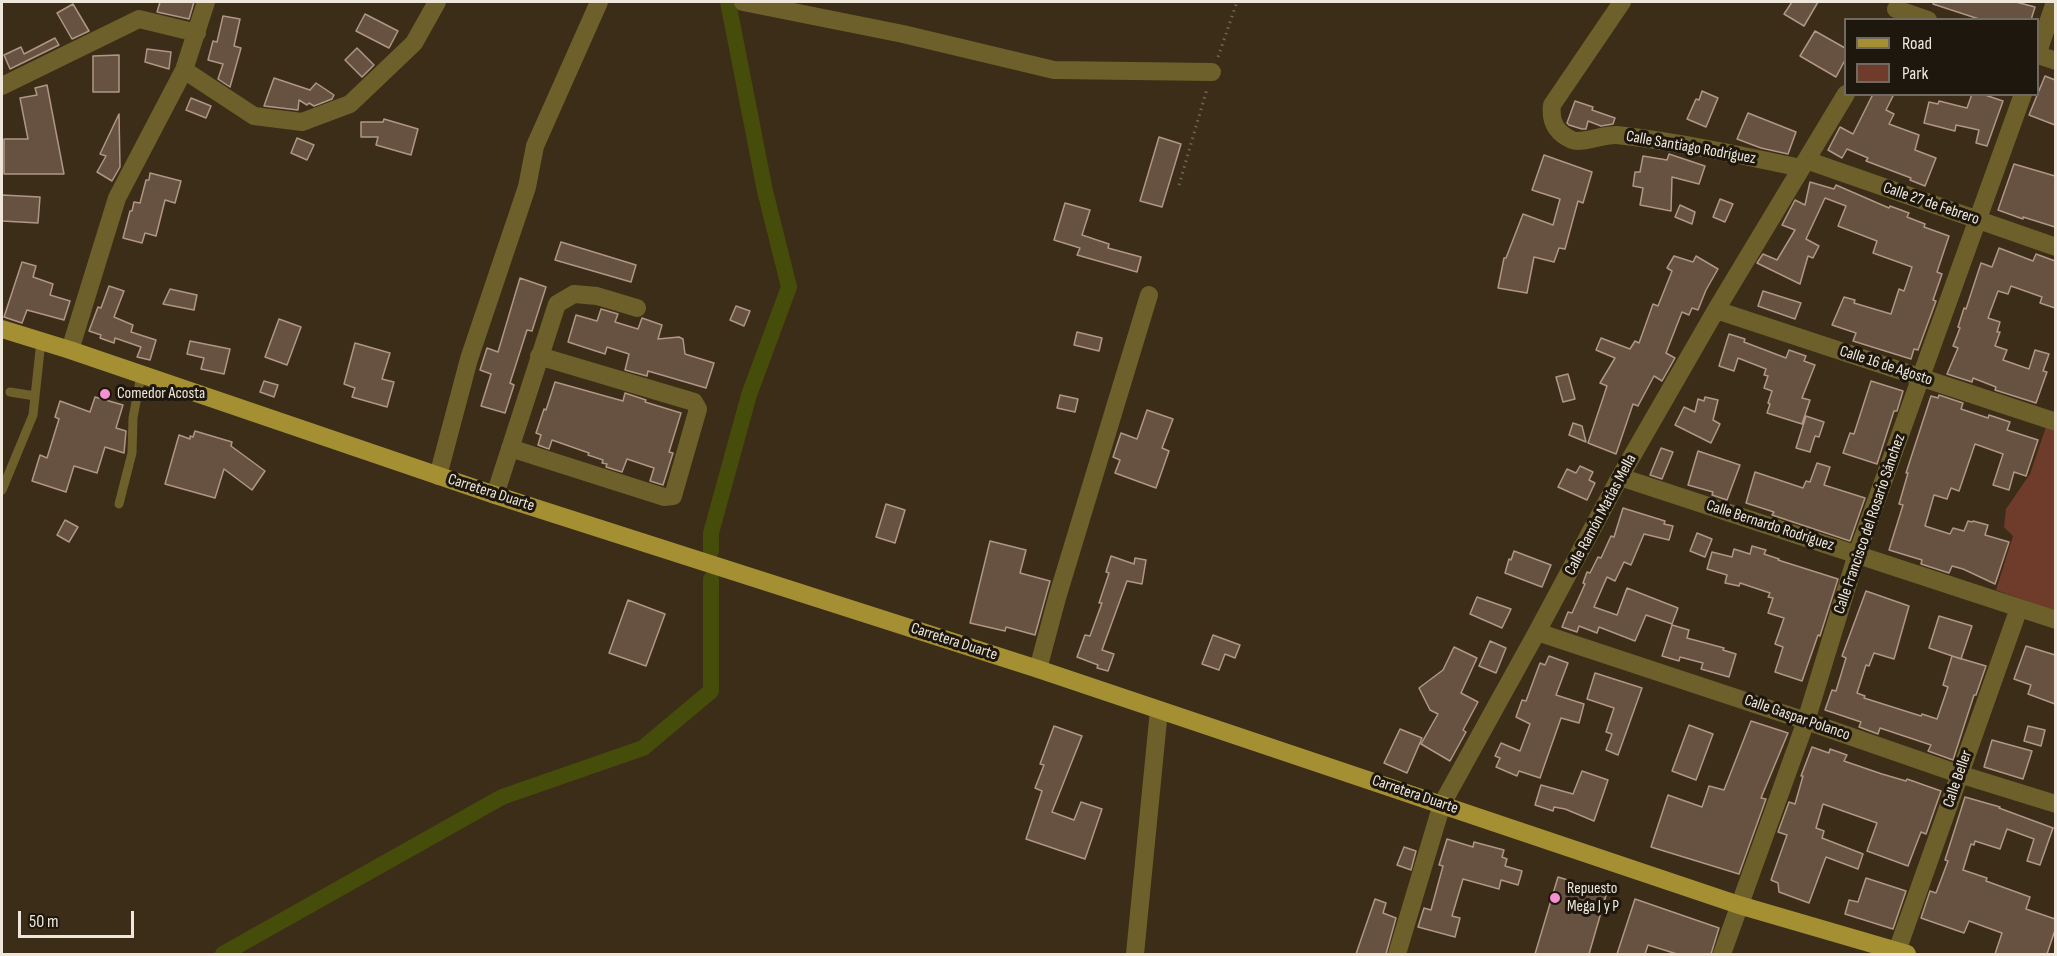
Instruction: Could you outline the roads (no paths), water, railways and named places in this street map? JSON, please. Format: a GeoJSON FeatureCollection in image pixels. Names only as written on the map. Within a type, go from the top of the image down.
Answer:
{"type":"FeatureCollection","features":[{"type":"Feature","properties":{"kind":"main road","name":"Carretera Duarte"},"geometry":{"type":"LineString","coordinates":[[2,329],[495,495],[1038,669],[1739,905],[1902,953]]}},
{"type":"Feature","properties":{"kind":"street"},"geometry":{"type":"LineString","coordinates":[[70,350],[117,198],[184,70],[206,2]]}},
{"type":"Feature","properties":{"kind":"street"},"geometry":{"type":"LineString","coordinates":[[184,70],[254,116],[302,122],[350,104],[414,44],[437,2]]}},
{"type":"Feature","properties":{"kind":"street"},"geometry":{"type":"LineString","coordinates":[[438,476],[469,359],[527,188],[534,146],[599,2]]}},
{"type":"Feature","properties":{"kind":"street"},"geometry":{"type":"LineString","coordinates":[[743,2],[880,29],[1054,70],[1212,72]]}},
{"type":"Feature","properties":{"kind":"street","name":"Calle Santiago Rodríguez"},"geometry":{"type":"LineString","coordinates":[[1622,2],[1552,105],[1550,117],[1559,133],[1576,141],[1607,134],[1674,142],[1804,164]]}},
{"type":"Feature","properties":{"kind":"street"},"geometry":{"type":"LineString","coordinates":[[2039,48],[2055,2]]}},
{"type":"Feature","properties":{"kind":"street"},"geometry":{"type":"LineString","coordinates":[[1896,10],[1922,18]]}},
{"type":"Feature","properties":{"kind":"street"},"geometry":{"type":"LineString","coordinates":[[2,86],[139,19],[197,33]]}},
{"type":"Feature","properties":{"kind":"street"},"geometry":{"type":"LineString","coordinates":[[2039,55],[2055,61]]}},
{"type":"Feature","properties":{"kind":"street","name":"Calle Ramón Matías Mella"},"geometry":{"type":"LineString","coordinates":[[1397,954],[1442,804],[1538,632],[1620,477],[1716,310],[1844,96]]}},
{"type":"Feature","properties":{"kind":"street","name":"Calle Francisco del Rosario Sánchez"},"geometry":{"type":"LineString","coordinates":[[1722,954],[1806,721],[1857,554],[2022,96]]}},
{"type":"Feature","properties":{"kind":"street","name":"Calle 27 de Febrero"},"geometry":{"type":"LineString","coordinates":[[1804,164],[2055,247]]}},
{"type":"Feature","properties":{"kind":"street"},"geometry":{"type":"LineString","coordinates":[[495,495],[557,304],[574,294],[597,296],[637,308]]}},
{"type":"Feature","properties":{"kind":"street"},"geometry":{"type":"LineString","coordinates":[[1038,669],[1057,598],[1149,295]]}},
{"type":"Feature","properties":{"kind":"street","name":"Calle 16 de Agosto"},"geometry":{"type":"LineString","coordinates":[[1716,310],[2055,422]]}},
{"type":"Feature","properties":{"kind":"street"},"geometry":{"type":"LineString","coordinates":[[510,448],[664,498],[673,496],[698,409],[694,402],[539,356]]}},
{"type":"Feature","properties":{"kind":"street","name":"Calle Bernardo Rodríguez"},"geometry":{"type":"LineString","coordinates":[[1620,477],[2055,620]]}},
{"type":"Feature","properties":{"kind":"street","name":"Calle Beller"},"geometry":{"type":"LineString","coordinates":[[1902,953],[1959,774],[2019,608]]}},
{"type":"Feature","properties":{"kind":"street","name":"Calle Gaspar Polanco"},"geometry":{"type":"LineString","coordinates":[[1538,632],[1959,774],[2055,804]]}},
{"type":"Feature","properties":{"kind":"street"},"geometry":{"type":"LineString","coordinates":[[1135,954],[1159,710]]}},
{"type":"Feature","properties":{"kind":"lane"},"geometry":{"type":"LineString","coordinates":[[2,490],[33,415],[41,341]]}},
{"type":"Feature","properties":{"kind":"lane"},"geometry":{"type":"LineString","coordinates":[[119,504],[132,453],[133,418],[141,375]]}},
{"type":"Feature","properties":{"kind":"lane"},"geometry":{"type":"LineString","coordinates":[[10,392],[35,396]]}},
{"type":"Feature","properties":{"kind":"waterway"},"geometry":{"type":"LineString","coordinates":[[711,551],[711,533],[749,395],[789,287],[765,191],[728,2]]}},
{"type":"Feature","properties":{"kind":"waterway"},"geometry":{"type":"LineString","coordinates":[[223,954],[502,797],[643,748],[711,691],[711,579]]}},
{"type":"Feature","properties":{"kind":"place","name":"Comedor Acosta"},"geometry":{"type":"Point","coordinates":[105,394]}},
{"type":"Feature","properties":{"kind":"place","name":"Repuesto Mega J y P"},"geometry":{"type":"Point","coordinates":[1555,898]}}]}
